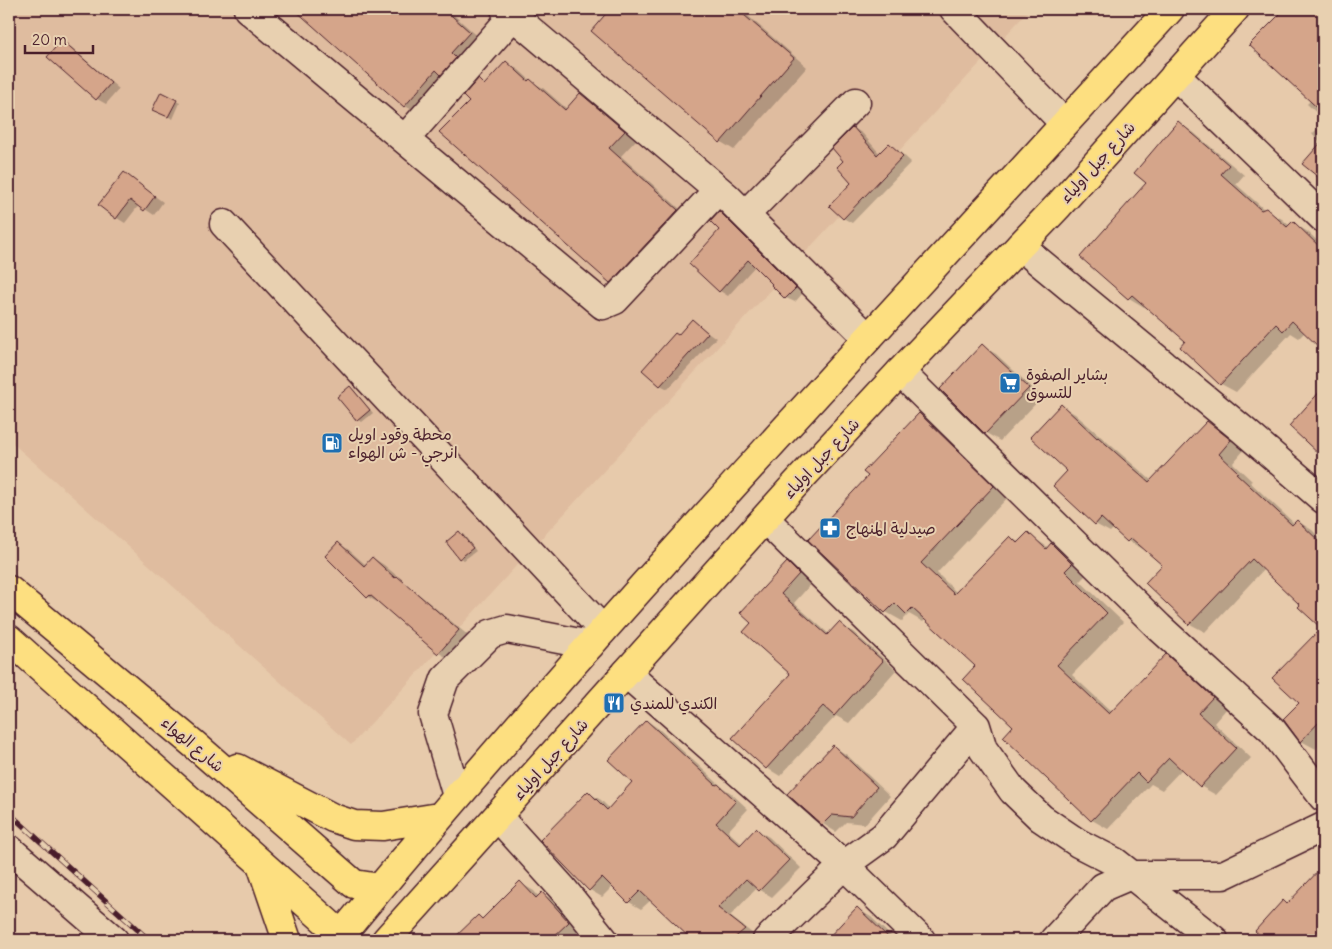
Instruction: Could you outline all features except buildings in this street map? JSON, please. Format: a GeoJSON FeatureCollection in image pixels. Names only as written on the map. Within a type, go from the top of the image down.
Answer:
{"type":"FeatureCollection","features":[{"type":"Feature","properties":{"kind":"highway"},"geometry":{"type":"LineString","coordinates":[[9,639],[342,938],[380,888],[439,817],[596,637],[1170,9]]}},
{"type":"Feature","properties":{"kind":"highway","name":"شارع جبل اولياء"},"geometry":{"type":"LineString","coordinates":[[400,924],[765,519],[900,372],[1059,204],[1235,9]]}},
{"type":"Feature","properties":{"kind":"highway","name":"شارع الهواء"},"geometry":{"type":"LineString","coordinates":[[9,590],[196,746],[354,884],[380,888]]}},
{"type":"Feature","properties":{"kind":"highway"},"geometry":{"type":"LineString","coordinates":[[196,746],[333,818],[354,825],[383,826],[439,817]]}},
{"type":"Feature","properties":{"kind":"highway"},"geometry":{"type":"LineString","coordinates":[[262,865],[287,940]]}},
{"type":"Feature","properties":{"kind":"highway"},"geometry":{"type":"LineString","coordinates":[[380,888],[400,924]]}},
{"type":"Feature","properties":{"kind":"street"},"geometry":{"type":"LineString","coordinates":[[248,9],[603,305],[615,300],[718,190]]}},
{"type":"Feature","properties":{"kind":"street"},"geometry":{"type":"LineString","coordinates":[[954,9],[1064,124]]}},
{"type":"Feature","properties":{"kind":"street"},"geometry":{"type":"LineString","coordinates":[[404,140],[513,11],[718,190],[868,338]]}},
{"type":"Feature","properties":{"kind":"street"},"geometry":{"type":"LineString","coordinates":[[1175,75],[1323,218]]}},
{"type":"Feature","properties":{"kind":"street"},"geometry":{"type":"LineString","coordinates":[[745,215],[856,102]]}},
{"type":"Feature","properties":{"kind":"street"},"geometry":{"type":"LineString","coordinates":[[224,224],[596,637]]}},
{"type":"Feature","properties":{"kind":"street"},"geometry":{"type":"LineString","coordinates":[[1020,246],[1243,430],[1323,499]]}},
{"type":"Feature","properties":{"kind":"street"},"geometry":{"type":"LineString","coordinates":[[900,372],[1159,627],[1272,730],[1323,797]]}},
{"type":"Feature","properties":{"kind":"street"},"geometry":{"type":"LineString","coordinates":[[765,519],[976,726],[984,749],[993,763],[1013,790],[1041,818],[1078,843],[1115,862],[1214,940]]}},
{"type":"Feature","properties":{"kind":"street"},"geometry":{"type":"LineString","coordinates":[[457,796],[433,714],[445,678],[490,634],[507,629],[596,637]]}},
{"type":"Feature","properties":{"kind":"street"},"geometry":{"type":"LineString","coordinates":[[626,673],[844,865],[921,940]]}},
{"type":"Feature","properties":{"kind":"street"},"geometry":{"type":"LineString","coordinates":[[767,940],[844,865],[884,836],[976,726]]}},
{"type":"Feature","properties":{"kind":"street"},"geometry":{"type":"LineString","coordinates":[[498,817],[563,889],[604,940]]}},
{"type":"Feature","properties":{"kind":"street"},"geometry":{"type":"LineString","coordinates":[[1054,940],[1103,887],[1131,875],[1223,875],[1323,827]]}},
{"type":"Feature","properties":{"kind":"street"},"geometry":{"type":"LineString","coordinates":[[9,849],[114,940]]}},
{"type":"Feature","properties":{"kind":"shaded area"},"geometry":{"type":"Polygon","coordinates":[[[9,9],[1030,9],[351,745],[9,440],[9,9]]]}},
{"type":"Feature","properties":{"kind":"railway"},"geometry":{"type":"LineString","coordinates":[[9,813],[149,940]]}},
{"type":"Feature","properties":{"kind":"place","name":"بشاير الصفوة للتسوق"},"geometry":{"type":"Point","coordinates":[1010,383]}},
{"type":"Feature","properties":{"kind":"place","name":"محطة وقود اويل انرجي - ش الهواء"},"geometry":{"type":"Point","coordinates":[332,443]}},
{"type":"Feature","properties":{"kind":"place","name":"صيدلية المنهاج"},"geometry":{"type":"Point","coordinates":[830,528]}},
{"type":"Feature","properties":{"kind":"place","name":"الكندي للمندي"},"geometry":{"type":"Point","coordinates":[614,703]}}]}
